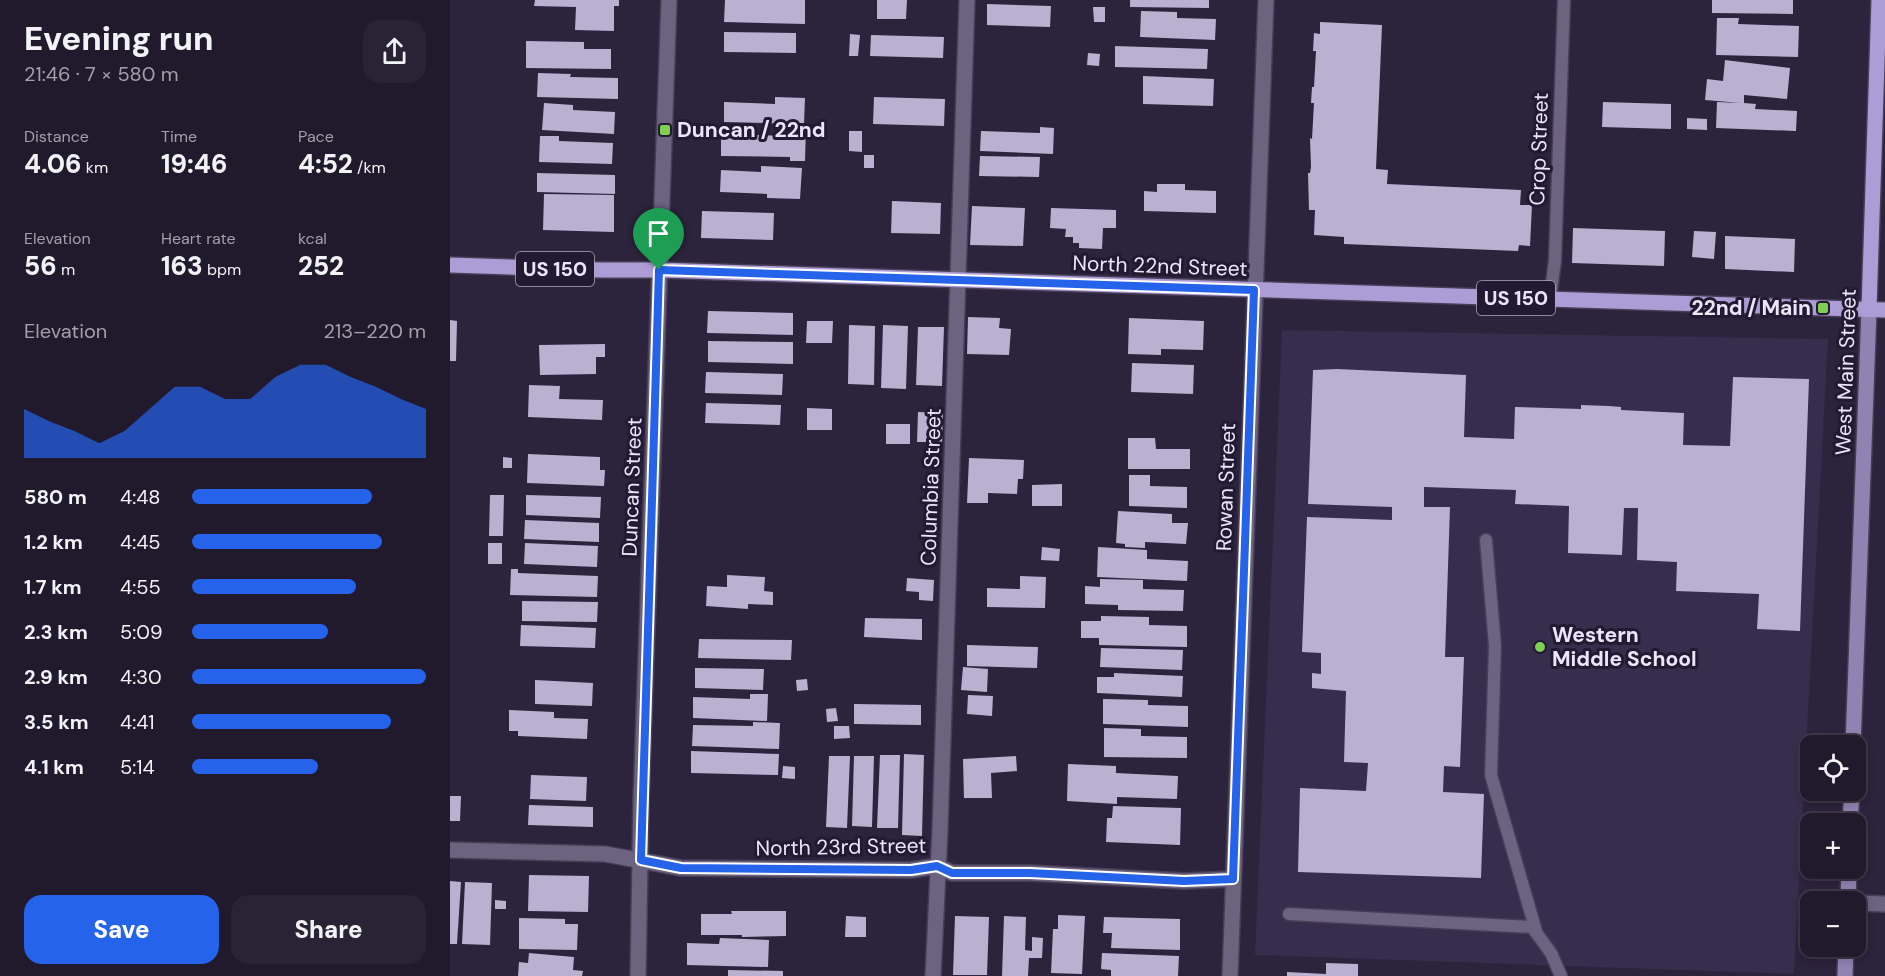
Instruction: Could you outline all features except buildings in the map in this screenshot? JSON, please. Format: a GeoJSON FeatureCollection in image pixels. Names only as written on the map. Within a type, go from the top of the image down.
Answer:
{"type":"FeatureCollection","features":[{"type":"Feature","properties":{"kind":"main road","name":"West Main Street"},"geometry":{"type":"LineString","coordinates":[[1869,309],[1879,0]]}},
{"type":"Feature","properties":{"kind":"main road","name":"North 22nd Street"},"geometry":{"type":"LineString","coordinates":[[450,265],[959,279],[1885,310]]}},
{"type":"Feature","properties":{"kind":"street","name":"Duncan Street"},"geometry":{"type":"LineString","coordinates":[[638,976],[669,0]]}},
{"type":"Feature","properties":{"kind":"street","name":"Columbia Street"},"geometry":{"type":"LineString","coordinates":[[933,976],[941,818],[967,0]]}},
{"type":"Feature","properties":{"kind":"street","name":"Rowan Street"},"geometry":{"type":"LineString","coordinates":[[1230,976],[1266,0]]}},
{"type":"Feature","properties":{"kind":"street","name":"West Main Street"},"geometry":{"type":"LineString","coordinates":[[1853,735],[1869,309]]}},
{"type":"Feature","properties":{"kind":"street","name":"North 23rd Street"},"geometry":{"type":"LineString","coordinates":[[450,850],[604,854],[681,868],[911,870],[937,866],[952,873],[1030,873],[1184,881],[1233,879]]}},
{"type":"Feature","properties":{"kind":"street"},"geometry":{"type":"LineString","coordinates":[[1866,903],[1885,904]]}},
{"type":"Feature","properties":{"kind":"street"},"geometry":{"type":"LineString","coordinates":[[1845,976],[1846,957]]}},
{"type":"Feature","properties":{"kind":"lane","name":"Crop Street"},"geometry":{"type":"LineString","coordinates":[[1550,299],[1555,260],[1564,0]]}},
{"type":"Feature","properties":{"kind":"lane"},"geometry":{"type":"LineString","coordinates":[[1486,540],[1495,646],[1491,775],[1536,931]]}},
{"type":"Feature","properties":{"kind":"lane"},"geometry":{"type":"LineString","coordinates":[[1289,914],[1533,927],[1551,953],[1561,976]]}},
{"type":"Feature","properties":{"kind":"shaded area","name":"Western Middle School"},"geometry":{"type":"Polygon","coordinates":[[[1282,330],[1828,339],[1807,735],[1800,735],[1800,801],[1803,801],[1803,813],[1800,813],[1800,862],[1794,974],[1255,955],[1282,330]]]}},
{"type":"Feature","properties":{"kind":"place","name":"Duncan / 22nd"},"geometry":{"type":"Point","coordinates":[665,130]}},
{"type":"Feature","properties":{"kind":"place","name":"22nd / Main"},"geometry":{"type":"Point","coordinates":[1823,308]}},
{"type":"Feature","properties":{"kind":"place","name":"Western Middle School"},"geometry":{"type":"Point","coordinates":[1540,647]}},
{"type":"Feature","properties":{"kind":"route"},"geometry":{"type":"LineString","coordinates":[[659,270],[1254,290],[1233,879],[1184,881],[1030,873],[952,873],[937,866],[911,870],[681,868],[641,860],[659,270]]}}]}
